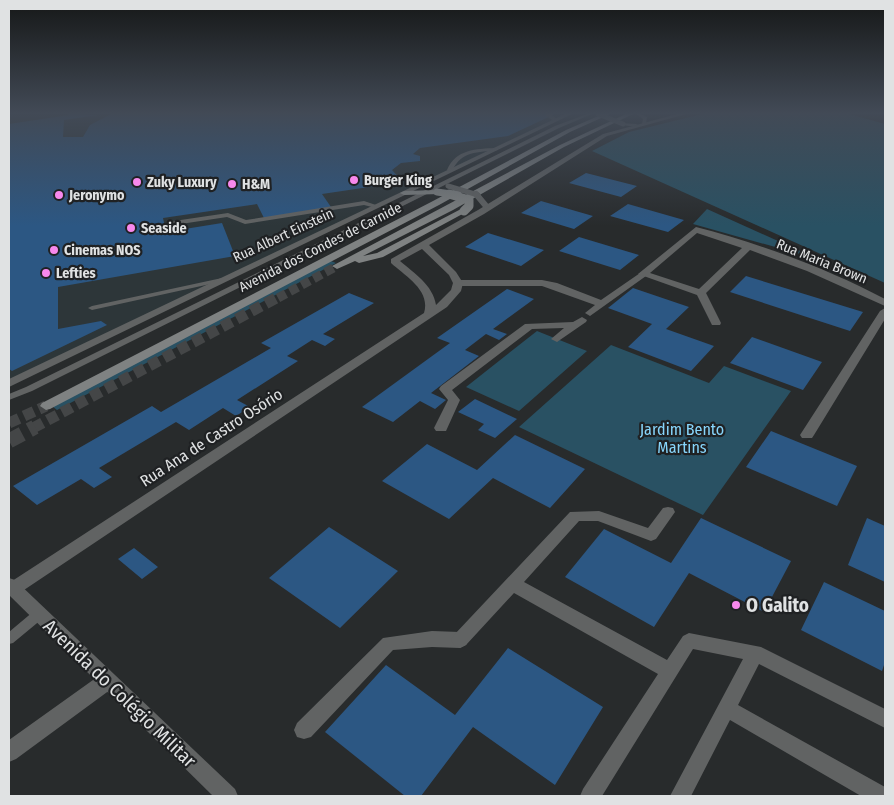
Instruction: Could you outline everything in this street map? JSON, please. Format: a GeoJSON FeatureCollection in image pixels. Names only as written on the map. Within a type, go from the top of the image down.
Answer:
{"type":"FeatureCollection","features":[{"type":"Feature","properties":{"kind":"main road","name":"Avenida dos Condes de Carnide"},"geometry":{"type":"LineString","coordinates":[[46,406],[427,207],[529,152]]}},
{"type":"Feature","properties":{"kind":"main road","name":"Avenida dos Condes de Carnide"},"geometry":{"type":"LineString","coordinates":[[438,188],[465,197],[467,199],[469,200],[469,206],[464,211],[380,255],[337,266],[450,208],[467,199],[552,152]]}},
{"type":"Feature","properties":{"kind":"main road"},"geometry":{"type":"LineString","coordinates":[[424,188],[438,188]]}},
{"type":"Feature","properties":{"kind":"street","name":"Rua Albert Einstein"},"geometry":{"type":"LineString","coordinates":[[9,383],[376,206],[404,193],[424,188],[450,170],[490,152]]}},
{"type":"Feature","properties":{"kind":"street"},"geometry":{"type":"LineString","coordinates":[[429,314],[432,305],[430,296],[394,261],[481,212],[577,152]]}},
{"type":"Feature","properties":{"kind":"street","name":"Rua Maria Brown"},"geometry":{"type":"LineString","coordinates":[[643,274],[696,230],[826,274],[885,303]]}},
{"type":"Feature","properties":{"kind":"street"},"geometry":{"type":"LineString","coordinates":[[423,245],[453,274],[458,283],[553,284],[602,304]]}},
{"type":"Feature","properties":{"kind":"street"},"geometry":{"type":"LineString","coordinates":[[701,293],[748,247]]}},
{"type":"Feature","properties":{"kind":"street"},"geometry":{"type":"LineString","coordinates":[[557,339],[643,274],[701,293],[716,323]]}},
{"type":"Feature","properties":{"kind":"street","name":"Rua Ana de Castro Osório"},"geometry":{"type":"LineString","coordinates":[[10,587],[429,314],[451,298],[458,283]]}},
{"type":"Feature","properties":{"kind":"street"},"geometry":{"type":"LineString","coordinates":[[807,435],[885,311]]}},
{"type":"Feature","properties":{"kind":"street"},"geometry":{"type":"LineString","coordinates":[[441,428],[454,400],[445,389],[529,326],[582,320]]}},
{"type":"Feature","properties":{"kind":"street"},"geometry":{"type":"LineString","coordinates":[[304,730],[389,643],[432,639],[460,640],[575,516],[599,516],[651,535],[668,512]]}},
{"type":"Feature","properties":{"kind":"street"},"geometry":{"type":"LineString","coordinates":[[513,584],[669,671]]}},
{"type":"Feature","properties":{"kind":"street","name":"Avenida do Colégio Militar"},"geometry":{"type":"LineString","coordinates":[[10,587],[228,796]]}},
{"type":"Feature","properties":{"kind":"street"},"geometry":{"type":"LineString","coordinates":[[590,796],[688,641],[755,653],[885,719]]}},
{"type":"Feature","properties":{"kind":"street"},"geometry":{"type":"LineString","coordinates":[[680,796],[755,653]]}},
{"type":"Feature","properties":{"kind":"street"},"geometry":{"type":"LineString","coordinates":[[9,752],[107,681]]}},
{"type":"Feature","properties":{"kind":"street"},"geometry":{"type":"LineString","coordinates":[[726,708],[881,796]]}},
{"type":"Feature","properties":{"kind":"lane"},"geometry":{"type":"LineString","coordinates":[[438,188],[509,152]]}},
{"type":"Feature","properties":{"kind":"lane"},"geometry":{"type":"LineString","coordinates":[[438,188],[448,186],[477,194],[486,206],[481,212]]}},
{"type":"Feature","properties":{"kind":"lane"},"geometry":{"type":"LineString","coordinates":[[9,397],[38,385],[424,188]]}},
{"type":"Feature","properties":{"kind":"lane"},"geometry":{"type":"LineString","coordinates":[[174,223],[228,215],[244,222],[364,203],[376,206]]}},
{"type":"Feature","properties":{"kind":"lane"},"geometry":{"type":"LineString","coordinates":[[92,308],[222,280]]}},
{"type":"Feature","properties":{"kind":"lane"},"geometry":{"type":"LineString","coordinates":[[9,639],[38,615]]}},
{"type":"Feature","properties":{"kind":"shaded area"},"geometry":{"type":"Polygon","coordinates":[[[9,152],[488,152],[9,381],[9,152]]]}},
{"type":"Feature","properties":{"kind":"green space"},"geometry":{"type":"Polygon","coordinates":[[[593,152],[885,152],[885,283],[593,152]]]}},
{"type":"Feature","properties":{"kind":"green space"},"geometry":{"type":"Polygon","coordinates":[[[707,209],[818,259],[693,224],[707,209]]]}},
{"type":"Feature","properties":{"kind":"green space"},"geometry":{"type":"Polygon","coordinates":[[[326,259],[336,263],[57,410],[48,403],[326,259]]]}},
{"type":"Feature","properties":{"kind":"green space"},"geometry":{"type":"Polygon","coordinates":[[[537,331],[587,351],[519,411],[466,387],[537,331]]]}},
{"type":"Feature","properties":{"kind":"green space","name":"Jardim Bento Martins"},"geometry":{"type":"Polygon","coordinates":[[[611,345],[709,383],[724,366],[791,391],[703,515],[519,427],[611,345]]]}},
{"type":"Feature","properties":{"kind":"building"},"geometry":{"type":"Polygon","coordinates":[[[9,152],[416,152],[413,154],[420,156],[420,161],[401,163],[392,170],[403,182],[322,194],[331,207],[264,218],[257,204],[163,218],[166,232],[222,223],[235,256],[58,287],[58,329],[101,321],[107,325],[12,371],[9,369],[9,152]]]}},
{"type":"Feature","properties":{"kind":"building"},"geometry":{"type":"Polygon","coordinates":[[[586,173],[637,186],[621,197],[569,183],[586,173]]]}},
{"type":"Feature","properties":{"kind":"building"},"geometry":{"type":"Polygon","coordinates":[[[541,201],[593,216],[574,229],[521,213],[541,201]]]}},
{"type":"Feature","properties":{"kind":"building"},"geometry":{"type":"Polygon","coordinates":[[[628,204],[684,220],[668,232],[610,216],[628,204]]]}},
{"type":"Feature","properties":{"kind":"building"},"geometry":{"type":"Polygon","coordinates":[[[488,233],[544,250],[521,266],[465,247],[488,233]]]}},
{"type":"Feature","properties":{"kind":"building"},"geometry":{"type":"Polygon","coordinates":[[[579,237],[639,255],[620,270],[559,251],[579,237]]]}},
{"type":"Feature","properties":{"kind":"building"},"geometry":{"type":"Polygon","coordinates":[[[746,276],[863,312],[850,331],[730,292],[746,276]]]}},
{"type":"Feature","properties":{"kind":"building"},"geometry":{"type":"Polygon","coordinates":[[[633,288],[689,307],[666,329],[714,346],[691,371],[628,347],[652,324],[608,308],[633,288]]]}},
{"type":"Feature","properties":{"kind":"building"},"geometry":{"type":"Polygon","coordinates":[[[507,289],[534,299],[493,329],[507,334],[499,340],[486,334],[465,350],[479,356],[431,393],[446,400],[435,409],[420,401],[393,422],[362,407],[450,343],[437,338],[507,289]]]}},
{"type":"Feature","properties":{"kind":"building"},"geometry":{"type":"Polygon","coordinates":[[[349,293],[374,303],[323,334],[335,339],[325,346],[312,340],[287,356],[298,361],[237,400],[250,407],[236,416],[223,408],[189,430],[176,422],[99,468],[112,477],[94,488],[81,479],[37,505],[13,486],[152,406],[161,412],[271,348],[261,343],[349,293]]]}},
{"type":"Feature","properties":{"kind":"building"},"geometry":{"type":"Polygon","coordinates":[[[752,337],[822,362],[803,390],[730,363],[752,337]]]}},
{"type":"Feature","properties":{"kind":"building"},"geometry":{"type":"Polygon","coordinates":[[[475,399],[517,419],[495,438],[478,430],[484,424],[458,412],[475,399]]]}},
{"type":"Feature","properties":{"kind":"building"},"geometry":{"type":"Polygon","coordinates":[[[771,431],[857,466],[837,506],[746,467],[771,431]]]}},
{"type":"Feature","properties":{"kind":"building"},"geometry":{"type":"Polygon","coordinates":[[[515,435],[585,469],[550,508],[493,478],[449,519],[382,481],[427,444],[477,470],[515,435]]]}},
{"type":"Feature","properties":{"kind":"building"},"geometry":{"type":"Polygon","coordinates":[[[701,518],[791,561],[764,612],[689,573],[654,627],[565,577],[604,529],[671,563],[701,518]]]}},
{"type":"Feature","properties":{"kind":"building"},"geometry":{"type":"Polygon","coordinates":[[[867,518],[885,526],[885,582],[848,565],[867,518]]]}},
{"type":"Feature","properties":{"kind":"building"},"geometry":{"type":"Polygon","coordinates":[[[329,527],[398,571],[340,628],[269,578],[329,527]]]}},
{"type":"Feature","properties":{"kind":"building"},"geometry":{"type":"Polygon","coordinates":[[[134,548],[158,567],[142,579],[118,559],[134,548]]]}},
{"type":"Feature","properties":{"kind":"building"},"geometry":{"type":"Polygon","coordinates":[[[824,582],[885,611],[885,662],[882,671],[801,630],[824,582]]]}},
{"type":"Feature","properties":{"kind":"building"},"geometry":{"type":"Polygon","coordinates":[[[508,648],[603,707],[555,785],[473,727],[421,796],[405,796],[325,732],[386,665],[455,715],[508,648]]]}},
{"type":"Feature","properties":{"kind":"tunnel"},"geometry":{"type":"LineString","coordinates":[[278,298],[337,266]]}},
{"type":"Feature","properties":{"kind":"tunnel"},"geometry":{"type":"LineString","coordinates":[[33,428],[280,296]]}},
{"type":"Feature","properties":{"kind":"tunnel"},"geometry":{"type":"LineString","coordinates":[[9,423],[46,406]]}},
{"type":"Feature","properties":{"kind":"tunnel"},"geometry":{"type":"LineString","coordinates":[[9,441],[35,427]]}},
{"type":"Feature","properties":{"kind":"place","name":"Burger King"},"geometry":{"type":"Point","coordinates":[354,180]}},
{"type":"Feature","properties":{"kind":"place","name":"Zuky Luxury"},"geometry":{"type":"Point","coordinates":[137,182]}},
{"type":"Feature","properties":{"kind":"place","name":"H&M"},"geometry":{"type":"Point","coordinates":[232,184]}},
{"type":"Feature","properties":{"kind":"place","name":"Jeronymo"},"geometry":{"type":"Point","coordinates":[59,195]}},
{"type":"Feature","properties":{"kind":"place","name":"Seaside"},"geometry":{"type":"Point","coordinates":[131,228]}},
{"type":"Feature","properties":{"kind":"place","name":"Cinemas NOS"},"geometry":{"type":"Point","coordinates":[54,250]}},
{"type":"Feature","properties":{"kind":"place","name":"Lefties"},"geometry":{"type":"Point","coordinates":[46,273]}},
{"type":"Feature","properties":{"kind":"place","name":"O Galito"},"geometry":{"type":"Point","coordinates":[736,605]}}]}
